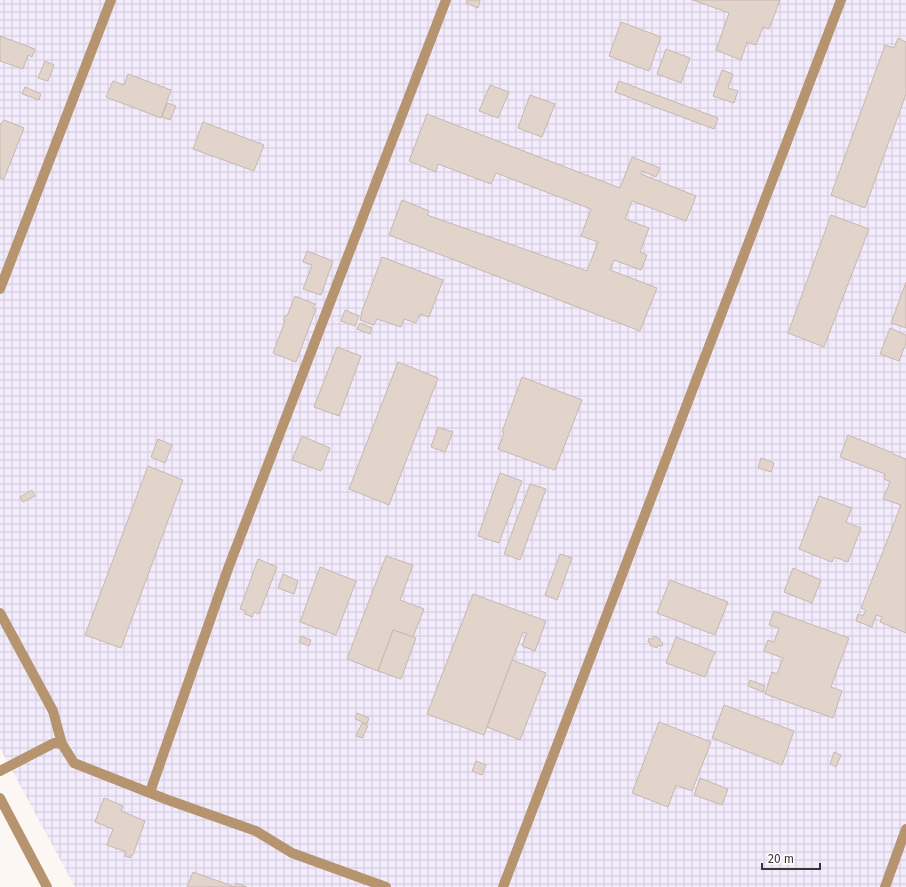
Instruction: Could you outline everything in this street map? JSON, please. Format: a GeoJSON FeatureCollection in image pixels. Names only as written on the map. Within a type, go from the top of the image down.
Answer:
{"type":"FeatureCollection","features":[{"type":"Feature","properties":{"kind":"street"},"geometry":{"type":"LineString","coordinates":[[0,289],[111,0]]}},
{"type":"Feature","properties":{"kind":"street"},"geometry":{"type":"LineString","coordinates":[[150,792],[229,566],[446,0]]}},
{"type":"Feature","properties":{"kind":"street"},"geometry":{"type":"LineString","coordinates":[[503,887],[841,0]]}},
{"type":"Feature","properties":{"kind":"street"},"geometry":{"type":"LineString","coordinates":[[0,613],[52,710],[58,744],[74,763],[256,832],[292,853],[386,887]]}},
{"type":"Feature","properties":{"kind":"street"},"geometry":{"type":"LineString","coordinates":[[2,770],[58,744]]}},
{"type":"Feature","properties":{"kind":"street"},"geometry":{"type":"LineString","coordinates":[[0,798],[47,887]]}},
{"type":"Feature","properties":{"kind":"street"},"geometry":{"type":"LineString","coordinates":[[885,887],[906,829]]}},
{"type":"Feature","properties":{"kind":"shaded area"},"geometry":{"type":"Polygon","coordinates":[[[0,0],[906,0],[906,887],[75,887],[0,748],[0,0]]]}},
{"type":"Feature","properties":{"kind":"building"},"geometry":{"type":"Polygon","coordinates":[[[467,0],[480,0],[478,8],[466,3],[467,0]]]}},
{"type":"Feature","properties":{"kind":"building"},"geometry":{"type":"Polygon","coordinates":[[[693,0],[780,0],[769,29],[763,27],[756,45],[747,42],[741,60],[716,50],[729,13],[693,0]]]}},
{"type":"Feature","properties":{"kind":"building"},"geometry":{"type":"Polygon","coordinates":[[[621,22],[661,37],[649,71],[609,56],[621,22]]]}},
{"type":"Feature","properties":{"kind":"building"},"geometry":{"type":"Polygon","coordinates":[[[0,36],[35,49],[32,57],[28,55],[23,69],[0,61],[0,36]]]}},
{"type":"Feature","properties":{"kind":"building"},"geometry":{"type":"Polygon","coordinates":[[[898,38],[906,42],[906,94],[865,208],[831,195],[885,45],[894,48],[898,38]]]}},
{"type":"Feature","properties":{"kind":"building"},"geometry":{"type":"Polygon","coordinates":[[[666,49],[690,58],[681,83],[657,74],[666,49]]]}},
{"type":"Feature","properties":{"kind":"building"},"geometry":{"type":"Polygon","coordinates":[[[45,61],[54,65],[48,81],[38,78],[45,61]]]}},
{"type":"Feature","properties":{"kind":"building"},"geometry":{"type":"Polygon","coordinates":[[[722,70],[733,74],[728,88],[738,91],[734,103],[713,96],[722,70]]]}},
{"type":"Feature","properties":{"kind":"building"},"geometry":{"type":"Polygon","coordinates":[[[128,74],[171,90],[161,118],[106,97],[113,81],[124,85],[128,74]]]}},
{"type":"Feature","properties":{"kind":"building"},"geometry":{"type":"Polygon","coordinates":[[[619,81],[718,118],[714,129],[615,92],[619,81]]]}},
{"type":"Feature","properties":{"kind":"building"},"geometry":{"type":"Polygon","coordinates":[[[490,85],[509,92],[498,118],[479,111],[490,85]]]}},
{"type":"Feature","properties":{"kind":"building"},"geometry":{"type":"Polygon","coordinates":[[[25,87],[41,94],[39,100],[22,94],[25,87]]]}},
{"type":"Feature","properties":{"kind":"building"},"geometry":{"type":"Polygon","coordinates":[[[530,95],[555,104],[542,137],[518,128],[530,95]]]}},
{"type":"Feature","properties":{"kind":"building"},"geometry":{"type":"Polygon","coordinates":[[[167,103],[176,106],[170,120],[162,117],[167,103]]]}},
{"type":"Feature","properties":{"kind":"building"},"geometry":{"type":"Polygon","coordinates":[[[427,114],[620,188],[632,157],[660,168],[656,177],[642,171],[641,174],[696,196],[686,221],[632,201],[625,219],[649,228],[640,252],[647,255],[641,270],[614,260],[610,270],[657,288],[640,331],[389,235],[402,200],[429,211],[427,215],[587,271],[598,242],[581,236],[591,209],[496,173],[491,184],[438,164],[436,172],[409,161],[427,114]]]}},
{"type":"Feature","properties":{"kind":"building"},"geometry":{"type":"Polygon","coordinates":[[[4,120],[24,128],[4,179],[0,178],[0,125],[4,120]]]}},
{"type":"Feature","properties":{"kind":"building"},"geometry":{"type":"Polygon","coordinates":[[[203,122],[264,145],[254,171],[193,149],[203,122]]]}},
{"type":"Feature","properties":{"kind":"building"},"geometry":{"type":"Polygon","coordinates":[[[831,215],[869,229],[824,347],[788,333],[831,215]]]}},
{"type":"Feature","properties":{"kind":"building"},"geometry":{"type":"Polygon","coordinates":[[[307,251],[333,261],[321,295],[303,289],[312,265],[303,262],[307,251]]]}},
{"type":"Feature","properties":{"kind":"building"},"geometry":{"type":"Polygon","coordinates":[[[382,257],[443,280],[429,317],[420,314],[416,323],[404,319],[401,327],[377,319],[374,325],[360,320],[382,257]]]}},
{"type":"Feature","properties":{"kind":"building"},"geometry":{"type":"Polygon","coordinates":[[[906,282],[906,328],[891,323],[906,282]]]}},
{"type":"Feature","properties":{"kind":"building"},"geometry":{"type":"Polygon","coordinates":[[[295,296],[315,304],[313,308],[316,309],[296,362],[273,353],[285,321],[283,320],[286,315],[287,316],[295,296]]]}},
{"type":"Feature","properties":{"kind":"building"},"geometry":{"type":"Polygon","coordinates":[[[345,310],[359,316],[355,326],[341,321],[345,310]]]}},
{"type":"Feature","properties":{"kind":"building"},"geometry":{"type":"Polygon","coordinates":[[[360,323],[372,328],[370,334],[357,329],[360,323]]]}},
{"type":"Feature","properties":{"kind":"building"},"geometry":{"type":"Polygon","coordinates":[[[890,328],[906,335],[906,343],[899,361],[880,354],[890,328]]]}},
{"type":"Feature","properties":{"kind":"building"},"geometry":{"type":"Polygon","coordinates":[[[337,347],[361,356],[339,416],[314,407],[337,347]]]}},
{"type":"Feature","properties":{"kind":"building"},"geometry":{"type":"Polygon","coordinates":[[[398,362],[438,378],[389,505],[349,489],[398,362]]]}},
{"type":"Feature","properties":{"kind":"building"},"geometry":{"type":"Polygon","coordinates":[[[522,377],[582,400],[555,470],[498,449],[504,433],[502,432],[522,377]]]}},
{"type":"Feature","properties":{"kind":"building"},"geometry":{"type":"Polygon","coordinates":[[[438,427],[453,432],[445,452],[431,447],[438,427]]]}},
{"type":"Feature","properties":{"kind":"building"},"geometry":{"type":"Polygon","coordinates":[[[848,435],[906,459],[906,633],[880,622],[882,617],[876,615],[872,627],[856,621],[858,614],[863,616],[866,610],[861,608],[901,505],[883,499],[890,482],[884,479],[885,474],[840,457],[848,435]]]}},
{"type":"Feature","properties":{"kind":"building"},"geometry":{"type":"Polygon","coordinates":[[[302,436],[330,448],[321,471],[292,460],[302,436]]]}},
{"type":"Feature","properties":{"kind":"building"},"geometry":{"type":"Polygon","coordinates":[[[158,439],[172,445],[165,463],[151,457],[158,439]]]}},
{"type":"Feature","properties":{"kind":"building"},"geometry":{"type":"Polygon","coordinates":[[[761,458],[774,463],[771,472],[758,468],[761,458]]]}},
{"type":"Feature","properties":{"kind":"building"},"geometry":{"type":"Polygon","coordinates":[[[148,466],[183,480],[121,648],[85,635],[148,466]]]}},
{"type":"Feature","properties":{"kind":"building"},"geometry":{"type":"Polygon","coordinates":[[[500,473],[522,481],[499,543],[478,536],[500,473]]]}},
{"type":"Feature","properties":{"kind":"building"},"geometry":{"type":"Polygon","coordinates":[[[530,484],[546,489],[520,560],[504,554],[530,484]]]}},
{"type":"Feature","properties":{"kind":"building"},"geometry":{"type":"Polygon","coordinates":[[[32,490],[35,496],[23,502],[20,497],[32,490]]]}},
{"type":"Feature","properties":{"kind":"building"},"geometry":{"type":"Polygon","coordinates":[[[819,496],[852,508],[846,522],[861,528],[848,562],[834,557],[832,562],[799,549],[819,496]]]}},
{"type":"Feature","properties":{"kind":"building"},"geometry":{"type":"Polygon","coordinates":[[[560,554],[572,558],[557,600],[545,595],[560,554]]]}},
{"type":"Feature","properties":{"kind":"building"},"geometry":{"type":"Polygon","coordinates":[[[386,556],[413,565],[400,600],[424,609],[413,637],[393,630],[378,671],[347,659],[386,556]]]}},
{"type":"Feature","properties":{"kind":"building"},"geometry":{"type":"Polygon","coordinates":[[[258,559],[277,567],[259,614],[254,612],[252,617],[245,614],[246,611],[240,609],[258,559]]]}},
{"type":"Feature","properties":{"kind":"building"},"geometry":{"type":"Polygon","coordinates":[[[320,567],[356,581],[336,635],[300,622],[320,567]]]}},
{"type":"Feature","properties":{"kind":"building"},"geometry":{"type":"Polygon","coordinates":[[[793,568],[821,580],[812,603],[784,592],[793,568]]]}},
{"type":"Feature","properties":{"kind":"building"},"geometry":{"type":"Polygon","coordinates":[[[283,574],[298,581],[294,594],[278,588],[283,574]]]}},
{"type":"Feature","properties":{"kind":"building"},"geometry":{"type":"Polygon","coordinates":[[[670,580],[728,602],[715,635],[657,613],[670,580]]]}},
{"type":"Feature","properties":{"kind":"building"},"geometry":{"type":"Polygon","coordinates":[[[473,594],[546,621],[535,651],[522,646],[527,633],[523,632],[484,735],[427,714],[473,594]]]}},
{"type":"Feature","properties":{"kind":"building"},"geometry":{"type":"Polygon","coordinates":[[[774,611],[849,638],[831,687],[842,691],[833,718],[765,694],[772,672],[777,674],[783,658],[764,651],[768,640],[774,642],[779,628],[769,625],[774,611]]]}},
{"type":"Feature","properties":{"kind":"building"},"geometry":{"type":"Polygon","coordinates":[[[393,630],[416,638],[401,679],[378,671],[393,630]]]}},
{"type":"Feature","properties":{"kind":"building"},"geometry":{"type":"Polygon","coordinates":[[[301,636],[311,640],[309,646],[299,642],[301,636]]]}},
{"type":"Feature","properties":{"kind":"building"},"geometry":{"type":"Polygon","coordinates":[[[654,636],[660,639],[663,643],[662,646],[658,645],[657,648],[650,645],[651,643],[648,642],[649,638],[652,640],[654,636]]]}},
{"type":"Feature","properties":{"kind":"building"},"geometry":{"type":"Polygon","coordinates":[[[676,637],[715,652],[705,677],[666,663],[676,637]]]}},
{"type":"Feature","properties":{"kind":"building"},"geometry":{"type":"Polygon","coordinates":[[[512,660],[546,673],[520,740],[487,727],[512,660]]]}},
{"type":"Feature","properties":{"kind":"building"},"geometry":{"type":"Polygon","coordinates":[[[750,680],[765,686],[763,692],[748,686],[750,680]]]}},
{"type":"Feature","properties":{"kind":"building"},"geometry":{"type":"Polygon","coordinates":[[[724,705],[794,731],[782,765],[712,738],[724,705]]]}},
{"type":"Feature","properties":{"kind":"building"},"geometry":{"type":"Polygon","coordinates":[[[357,713],[369,718],[367,724],[355,719],[357,713]]]}},
{"type":"Feature","properties":{"kind":"building"},"geometry":{"type":"Polygon","coordinates":[[[659,722],[711,742],[692,791],[676,785],[668,807],[632,793],[659,722]]]}},
{"type":"Feature","properties":{"kind":"building"},"geometry":{"type":"Polygon","coordinates":[[[362,723],[368,726],[362,738],[356,736],[362,723]]]}},
{"type":"Feature","properties":{"kind":"building"},"geometry":{"type":"Polygon","coordinates":[[[834,752],[841,755],[836,767],[830,764],[834,752]]]}},
{"type":"Feature","properties":{"kind":"building"},"geometry":{"type":"Polygon","coordinates":[[[476,761],[486,765],[482,775],[472,771],[476,761]]]}},
{"type":"Feature","properties":{"kind":"building"},"geometry":{"type":"Polygon","coordinates":[[[700,778],[728,789],[722,805],[694,795],[700,778]]]}},
{"type":"Feature","properties":{"kind":"building"},"geometry":{"type":"Polygon","coordinates":[[[104,798],[123,806],[121,811],[145,821],[133,855],[131,855],[130,858],[125,856],[126,852],[107,845],[113,829],[95,822],[104,798]]]}},
{"type":"Feature","properties":{"kind":"building"},"geometry":{"type":"Polygon","coordinates":[[[193,872],[235,887],[187,887],[193,872]]]}},
{"type":"Feature","properties":{"kind":"building"},"geometry":{"type":"Polygon","coordinates":[[[236,883],[247,887],[235,887],[236,883]]]}}]}
